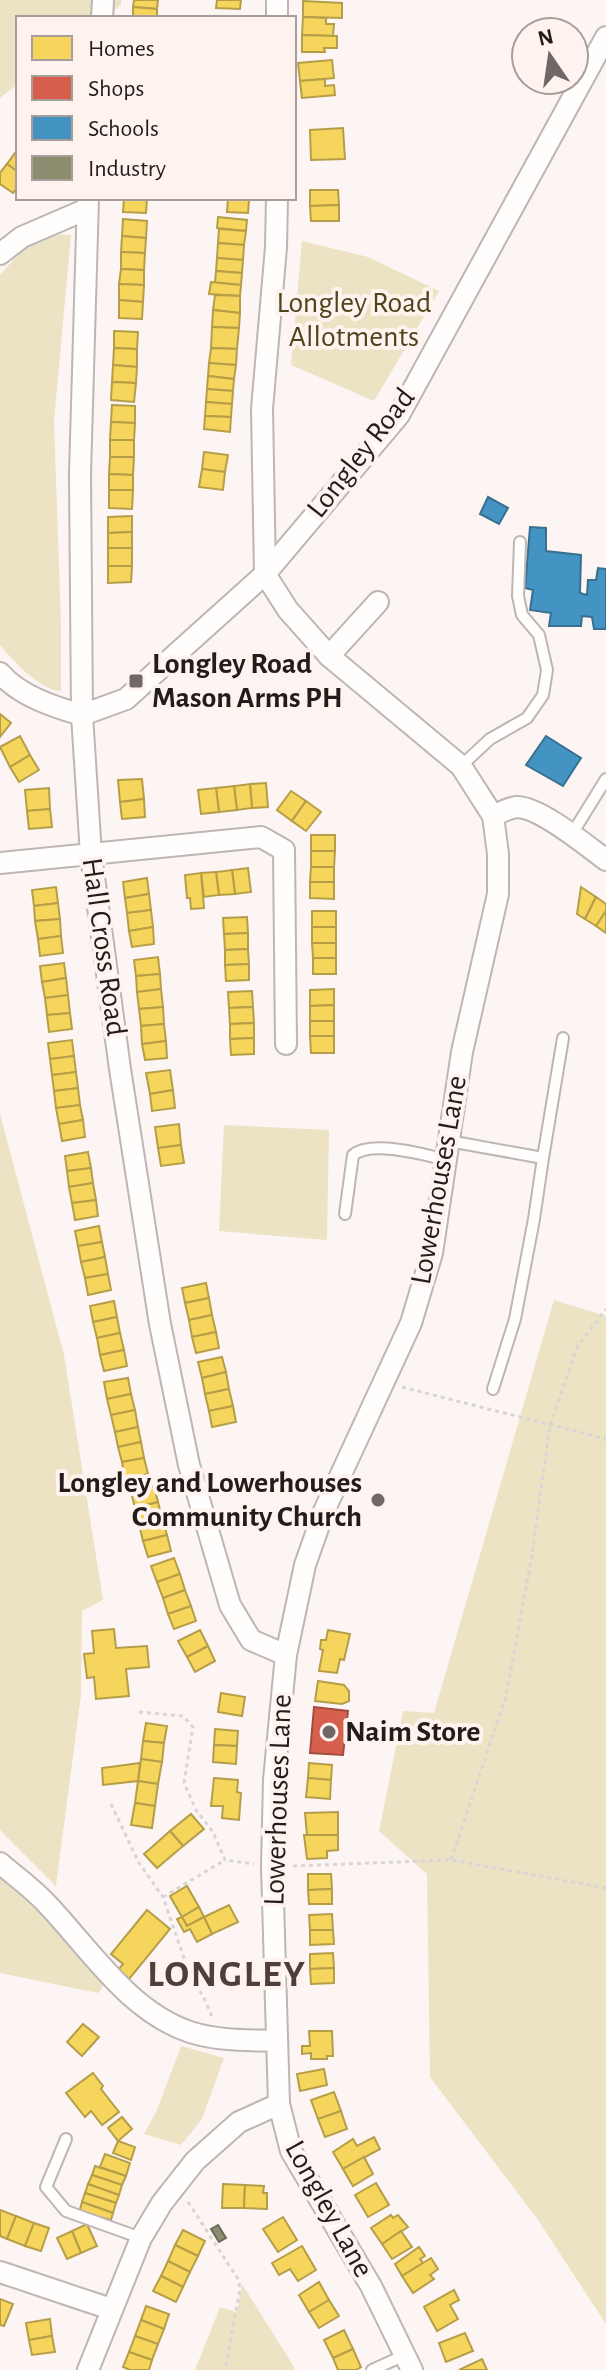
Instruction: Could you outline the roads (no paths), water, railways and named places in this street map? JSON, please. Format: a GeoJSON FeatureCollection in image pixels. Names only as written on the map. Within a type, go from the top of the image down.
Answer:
{"type":"FeatureCollection","features":[{"type":"Feature","properties":{"kind":"street","name":"Longley Road"},"geometry":{"type":"LineString","coordinates":[[82,715],[126,699],[265,574],[399,415],[606,37]]}},
{"type":"Feature","properties":{"kind":"street"},"geometry":{"type":"LineString","coordinates":[[265,574],[262,409],[277,200]]}},
{"type":"Feature","properties":{"kind":"street"},"geometry":{"type":"LineString","coordinates":[[0,254],[22,237],[88,203]]}},
{"type":"Feature","properties":{"kind":"street","name":"Hall Cross Road"},"geometry":{"type":"LineString","coordinates":[[88,203],[80,474],[82,715],[91,855],[120,1069],[160,1324],[189,1465],[230,1605],[251,1640],[286,1655]]}},
{"type":"Feature","properties":{"kind":"street","name":"Lowerhouses Lane"},"geometry":{"type":"LineString","coordinates":[[265,574],[288,610],[329,656],[461,766],[493,816],[498,854],[498,894],[462,1052],[432,1253],[411,1323],[324,1511],[305,1565],[286,1655],[274,1780],[275,2041]]}},
{"type":"Feature","properties":{"kind":"street"},"geometry":{"type":"LineString","coordinates":[[329,656],[378,602]]}},
{"type":"Feature","properties":{"kind":"street"},"geometry":{"type":"LineString","coordinates":[[0,673],[8,683],[53,707],[82,715]]}},
{"type":"Feature","properties":{"kind":"street"},"geometry":{"type":"LineString","coordinates":[[493,816],[521,807],[572,834],[606,860]]}},
{"type":"Feature","properties":{"kind":"street"},"geometry":{"type":"LineString","coordinates":[[0,863],[261,837],[284,850],[286,1044]]}},
{"type":"Feature","properties":{"kind":"street"},"geometry":{"type":"LineString","coordinates":[[0,1863],[44,1901],[132,1998],[165,2021],[220,2039],[275,2041]]}},
{"type":"Feature","properties":{"kind":"street","name":"Longley Lane"},"geometry":{"type":"LineString","coordinates":[[275,2041],[279,2104],[291,2151],[371,2286],[408,2362]]}},
{"type":"Feature","properties":{"kind":"street"},"geometry":{"type":"LineString","coordinates":[[88,2370],[141,2238],[162,2203],[195,2161],[239,2122],[279,2104]]}},
{"type":"Feature","properties":{"kind":"street"},"geometry":{"type":"LineString","coordinates":[[0,2272],[111,2309]]}},
{"type":"Feature","properties":{"kind":"lane"},"geometry":{"type":"LineString","coordinates":[[461,766],[490,739],[527,718],[543,695],[547,670],[539,635],[522,615],[518,596],[520,542]]}},
{"type":"Feature","properties":{"kind":"lane"},"geometry":{"type":"LineString","coordinates":[[572,834],[606,779]]}},
{"type":"Feature","properties":{"kind":"lane"},"geometry":{"type":"LineString","coordinates":[[493,1389],[515,1319],[563,1038]]}},
{"type":"Feature","properties":{"kind":"lane"},"geometry":{"type":"LineString","coordinates":[[345,1214],[353,1155],[357,1151],[369,1148],[423,1153],[447,1150],[543,1158]]}},
{"type":"Feature","properties":{"kind":"lane"},"geometry":{"type":"LineString","coordinates":[[66,2139],[46,2187],[66,2211],[141,2238]]}},
{"type":"Feature","properties":{"kind":"lane"},"geometry":{"type":"LineString","coordinates":[[372,2370],[408,2362]]}},
{"type":"Feature","properties":{"kind":"place","name":"Longley Road Mason Arms PH"},"geometry":{"type":"Point","coordinates":[136,681]}},
{"type":"Feature","properties":{"kind":"place","name":"Longley and Lowerhouses Community Church"},"geometry":{"type":"Point","coordinates":[378,1500]}},
{"type":"Feature","properties":{"kind":"place","name":"Naim Store"},"geometry":{"type":"Point","coordinates":[329,1732]}},
{"type":"Feature","properties":{"kind":"district","name":"LONGLEY"},"geometry":{"type":"Point","coordinates":[227,1975]}},
{"type":"Feature","properties":{"kind":"park label","name":"Longley Road Allotments"},"geometry":{"type":"Point","coordinates":[354,320]}}]}
